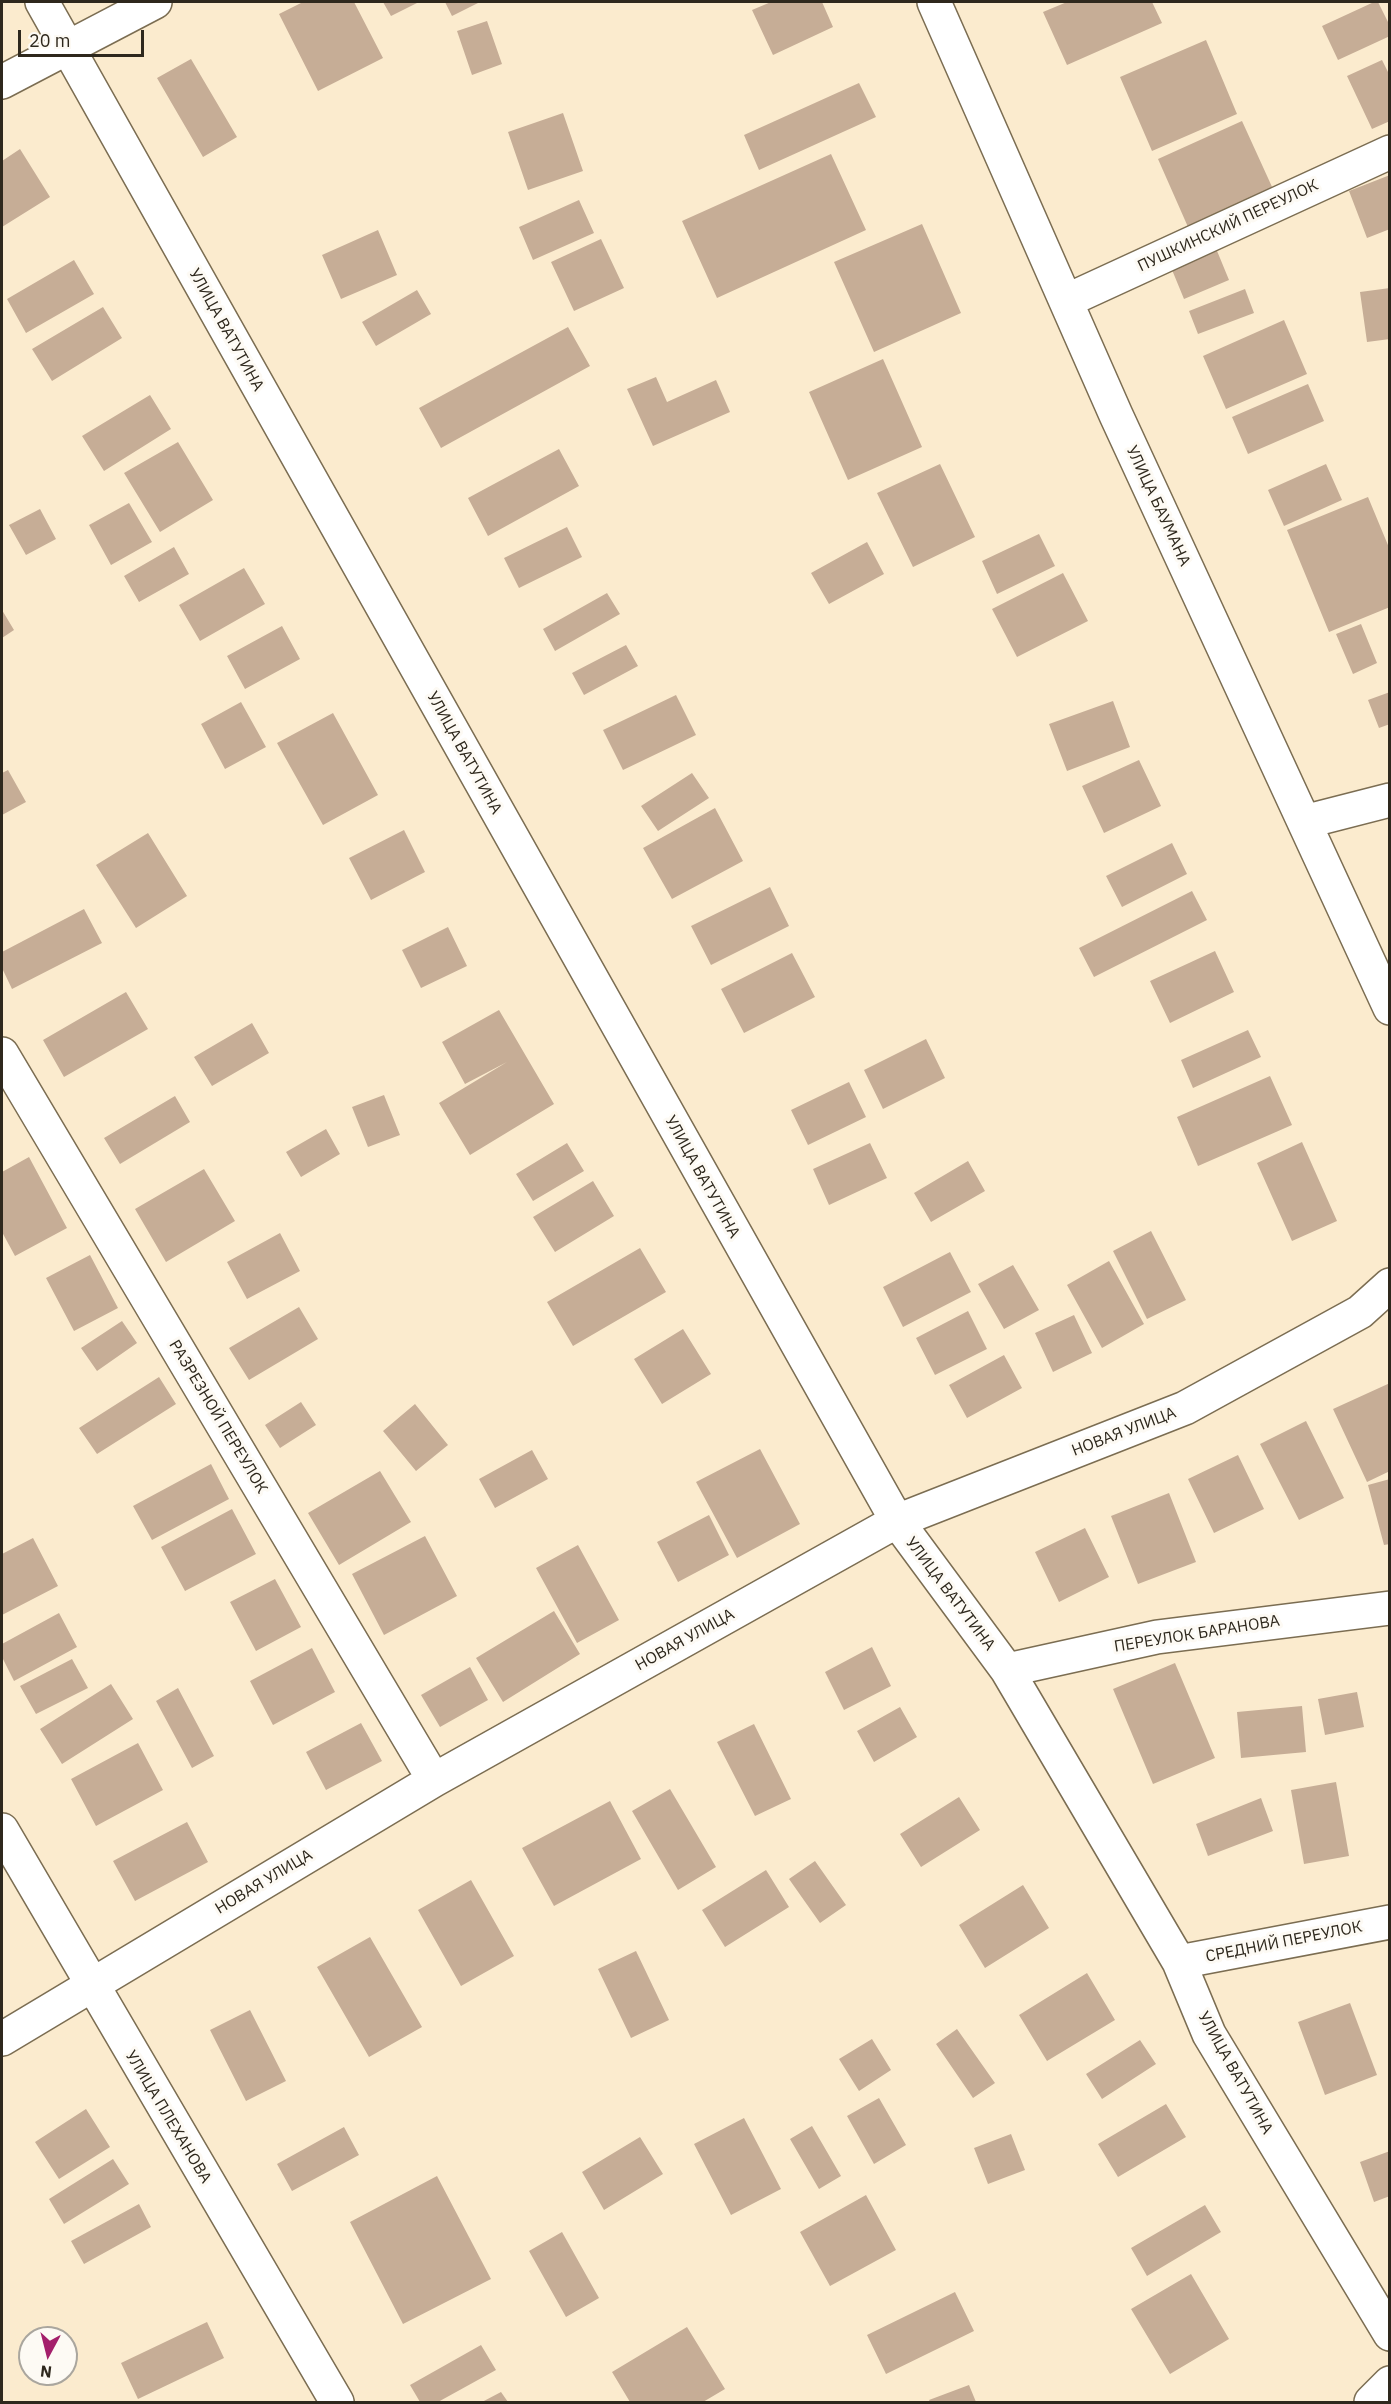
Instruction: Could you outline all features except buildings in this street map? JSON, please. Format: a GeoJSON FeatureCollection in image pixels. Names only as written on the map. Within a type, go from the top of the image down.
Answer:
{"type":"FeatureCollection","features":[{"type":"Feature","properties":{"kind":"street","name":"УЛИЦА ВАТУТИНА"},"geometry":{"type":"LineString","coordinates":[[42,2],[897,1521],[1007,1670],[1179,1962],[1209,2034],[1389,2334]]}},
{"type":"Feature","properties":{"kind":"street"},"geometry":{"type":"LineString","coordinates":[[2,82],[154,2]]}},
{"type":"Feature","properties":{"kind":"street","name":"УЛИЦА БАУМАНА"},"geometry":{"type":"LineString","coordinates":[[934,2],[1066,301],[1389,1008]]}},
{"type":"Feature","properties":{"kind":"street","name":"ПУШКИНСКИЙ ПЕРЕУЛОК"},"geometry":{"type":"LineString","coordinates":[[1066,301],[1389,152]]}},
{"type":"Feature","properties":{"kind":"street"},"geometry":{"type":"LineString","coordinates":[[1304,822],[1389,800]]}},
{"type":"Feature","properties":{"kind":"street","name":"РАЗРЕЗНОЙ ПЕРЕУЛОК"},"geometry":{"type":"LineString","coordinates":[[2,1054],[434,1780]]}},
{"type":"Feature","properties":{"kind":"street","name":"НОВАЯ УЛИЦА"},"geometry":{"type":"LineString","coordinates":[[2,2039],[434,1780],[897,1521],[1185,1408],[1375,1312],[1389,1285]]}},
{"type":"Feature","properties":{"kind":"street","name":"ПЕРЕУЛОК БАРАНОВА"},"geometry":{"type":"LineString","coordinates":[[1007,1670],[1156,1637],[1389,1608]]}},
{"type":"Feature","properties":{"kind":"street","name":"УЛИЦА ПЛЕХАНОВА"},"geometry":{"type":"LineString","coordinates":[[2,1830],[336,2403]]}},
{"type":"Feature","properties":{"kind":"street","name":"СРЕДНИЙ ПЕРЕУЛОК"},"geometry":{"type":"LineString","coordinates":[[1179,1962],[1389,1922]]}},
{"type":"Feature","properties":{"kind":"street"},"geometry":{"type":"LineString","coordinates":[[1371,2403],[1389,2383]]}}]}
